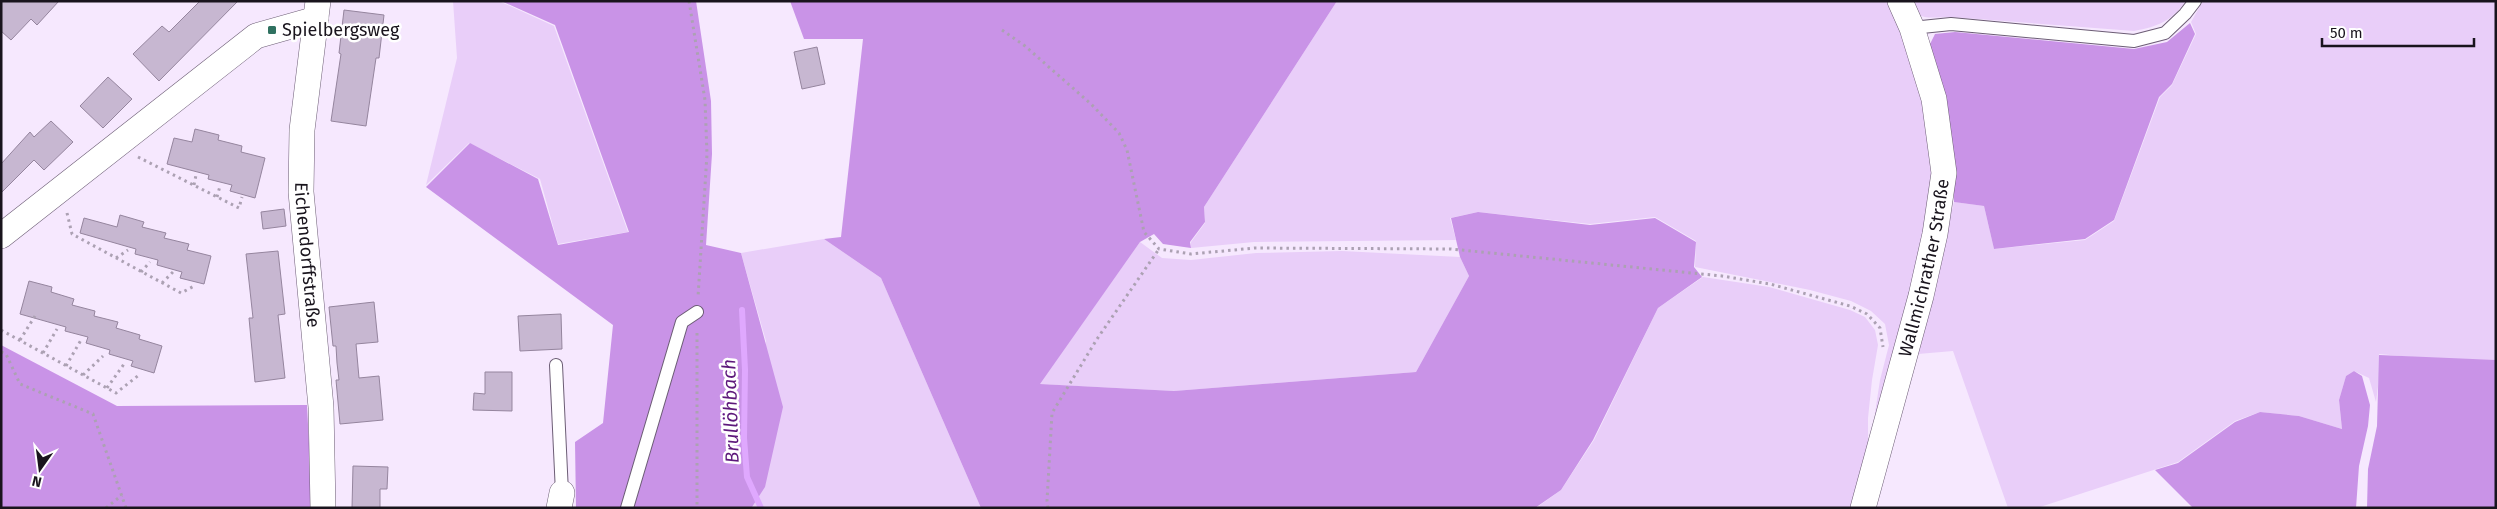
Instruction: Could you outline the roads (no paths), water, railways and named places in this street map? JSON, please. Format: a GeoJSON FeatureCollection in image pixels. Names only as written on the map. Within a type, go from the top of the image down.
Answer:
{"type":"FeatureCollection","features":[{"type":"Feature","properties":{"kind":"street","name":"Wallmichrather Straße"},"geometry":{"type":"LineString","coordinates":[[1863,508],[1936,234],[1944,173],[1934,99],[1912,28],[1900,1]]}},
{"type":"Feature","properties":{"kind":"street"},"geometry":{"type":"LineString","coordinates":[[1,236],[256,36],[317,10]]}},
{"type":"Feature","properties":{"kind":"street","name":"Eichendorffstraße"},"geometry":{"type":"LineString","coordinates":[[317,10],[302,130],[301,192],[321,407],[323,508]]}},
{"type":"Feature","properties":{"kind":"lane"},"geometry":{"type":"LineString","coordinates":[[1912,28],[1951,24],[2134,41],[2165,33],[2185,14],[2195,1]]}},
{"type":"Feature","properties":{"kind":"lane"},"geometry":{"type":"LineString","coordinates":[[627,508],[682,322],[697,312]]}},
{"type":"Feature","properties":{"kind":"lane"},"geometry":{"type":"LineString","coordinates":[[556,365],[560,500]]}},
{"type":"Feature","properties":{"kind":"waterway","name":"Brullöhbach"},"geometry":{"type":"LineString","coordinates":[[742,310],[745,370],[744,438],[747,477],[761,508]]}},
{"type":"Feature","properties":{"kind":"place","name":"Spielbergsweg"},"geometry":{"type":"Point","coordinates":[272,30]}}]}
